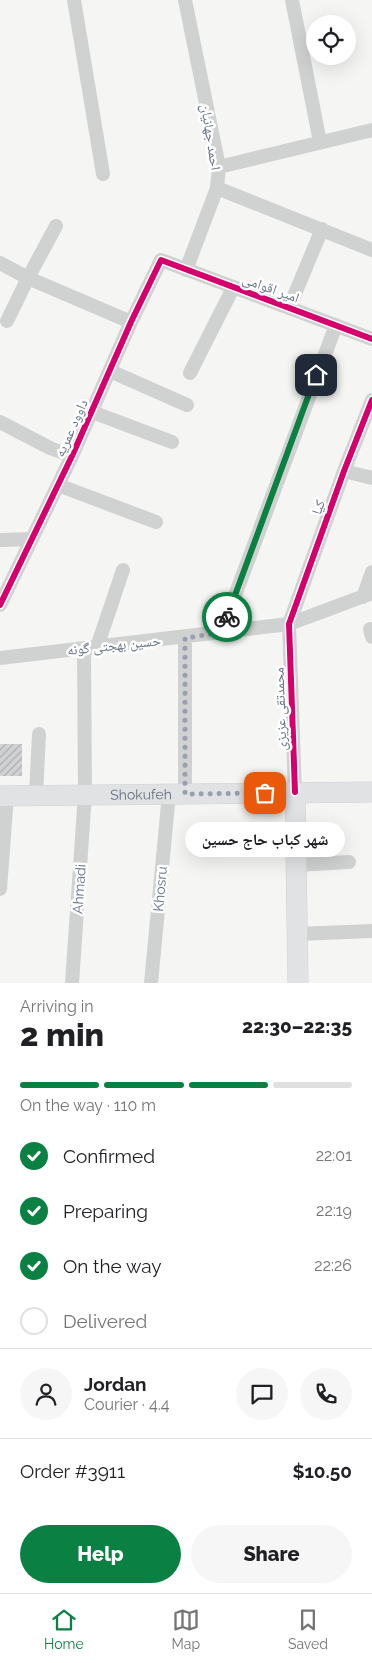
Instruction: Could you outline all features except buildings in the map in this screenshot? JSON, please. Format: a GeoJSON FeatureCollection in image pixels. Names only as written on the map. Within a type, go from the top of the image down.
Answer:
{"type":"FeatureCollection","features":[{"type":"Feature","properties":{"kind":"main road","name":"محمدتقی عزیزی"},"geometry":{"type":"LineString","coordinates":[[295,792],[298,983]]}},
{"type":"Feature","properties":{"kind":"main road","name":"Shokufeh"},"geometry":{"type":"LineString","coordinates":[[3,796],[372,792]]}},
{"type":"Feature","properties":{"kind":"street"},"geometry":{"type":"LineString","coordinates":[[74,0],[103,174]]}},
{"type":"Feature","properties":{"kind":"street","name":"احمد جهانیان"},"geometry":{"type":"LineString","coordinates":[[185,0],[219,167],[217,188],[186,270]]}},
{"type":"Feature","properties":{"kind":"street"},"geometry":{"type":"LineString","coordinates":[[292,0],[320,142]]}},
{"type":"Feature","properties":{"kind":"street"},"geometry":{"type":"LineString","coordinates":[[219,167],[372,130]]}},
{"type":"Feature","properties":{"kind":"street"},"geometry":{"type":"LineString","coordinates":[[217,188],[372,250]]}},
{"type":"Feature","properties":{"kind":"street"},"geometry":{"type":"LineString","coordinates":[[7,321],[56,226]]}},
{"type":"Feature","properties":{"kind":"street"},"geometry":{"type":"LineString","coordinates":[[289,308],[322,229]]}},
{"type":"Feature","properties":{"kind":"street","name":"امیر اقوامی"},"geometry":{"type":"LineString","coordinates":[[161,260],[372,339]]}},
{"type":"Feature","properties":{"kind":"street","name":"داوود عمریه"},"geometry":{"type":"LineString","coordinates":[[0,604],[58,486],[131,322],[161,260]]}},
{"type":"Feature","properties":{"kind":"street"},"geometry":{"type":"LineString","coordinates":[[0,263],[28,278],[131,322]]}},
{"type":"Feature","properties":{"kind":"street"},"geometry":{"type":"LineString","coordinates":[[190,373],[233,288]]}},
{"type":"Feature","properties":{"kind":"street"},"geometry":{"type":"LineString","coordinates":[[220,633],[336,326]]}},
{"type":"Feature","properties":{"kind":"street"},"geometry":{"type":"LineString","coordinates":[[110,371],[187,405]]}},
{"type":"Feature","properties":{"kind":"street","name":"کیا"},"geometry":{"type":"LineString","coordinates":[[289,624],[344,471],[372,400]]}},
{"type":"Feature","properties":{"kind":"street"},"geometry":{"type":"LineString","coordinates":[[92,412],[172,442]]}},
{"type":"Feature","properties":{"kind":"street"},"geometry":{"type":"LineString","coordinates":[[0,422],[50,448],[72,456]]}},
{"type":"Feature","properties":{"kind":"street"},"geometry":{"type":"LineString","coordinates":[[344,471],[372,478]]}},
{"type":"Feature","properties":{"kind":"street"},"geometry":{"type":"LineString","coordinates":[[58,486],[156,522]]}},
{"type":"Feature","properties":{"kind":"street"},"geometry":{"type":"LineString","coordinates":[[0,540],[32,539]]}},
{"type":"Feature","properties":{"kind":"street","name":"Ahmadi"},"geometry":{"type":"LineString","coordinates":[[72,983],[85,794],[90,648],[123,570]]}},
{"type":"Feature","properties":{"kind":"street"},"geometry":{"type":"LineString","coordinates":[[367,595],[372,572]]}},
{"type":"Feature","properties":{"kind":"street","name":"حسین بهجتی گونه"},"geometry":{"type":"LineString","coordinates":[[0,658],[185,638],[289,624],[367,595]]}},
{"type":"Feature","properties":{"kind":"street","name":"محمدتقی عزیزی"},"geometry":{"type":"LineString","coordinates":[[289,624],[295,792]]}},
{"type":"Feature","properties":{"kind":"street","name":"Khosru"},"geometry":{"type":"LineString","coordinates":[[151,983],[177,794],[185,638]]}},
{"type":"Feature","properties":{"kind":"street"},"geometry":{"type":"LineString","coordinates":[[36,796],[39,734]]}},
{"type":"Feature","properties":{"kind":"street"},"geometry":{"type":"LineString","coordinates":[[0,889],[3,796]]}},
{"type":"Feature","properties":{"kind":"street"},"geometry":{"type":"LineString","coordinates":[[244,848],[348,862]]}},
{"type":"Feature","properties":{"kind":"street"},"geometry":{"type":"LineString","coordinates":[[297,934],[372,930]]}},
{"type":"Feature","properties":{"kind":"cycle path"},"geometry":{"type":"LineString","coordinates":[[0,605],[72,456],[131,322],[161,260],[372,339]]}},
{"type":"Feature","properties":{"kind":"cycle path"},"geometry":{"type":"LineString","coordinates":[[295,792],[289,624],[344,471],[372,400]]}},
{"type":"Feature","properties":{"kind":"way so far"},"geometry":{"type":"LineString","coordinates":[[227,617],[220,633],[185,638],[185,794],[265,793]]}},
{"type":"Feature","properties":{"kind":"place","name":"شهر کباب حاج حسین"},"geometry":{"type":"Point","coordinates":[265,793]}},
{"type":"Feature","properties":{"kind":"route"},"geometry":{"type":"LineString","coordinates":[[227,617],[316,375]]}}]}
